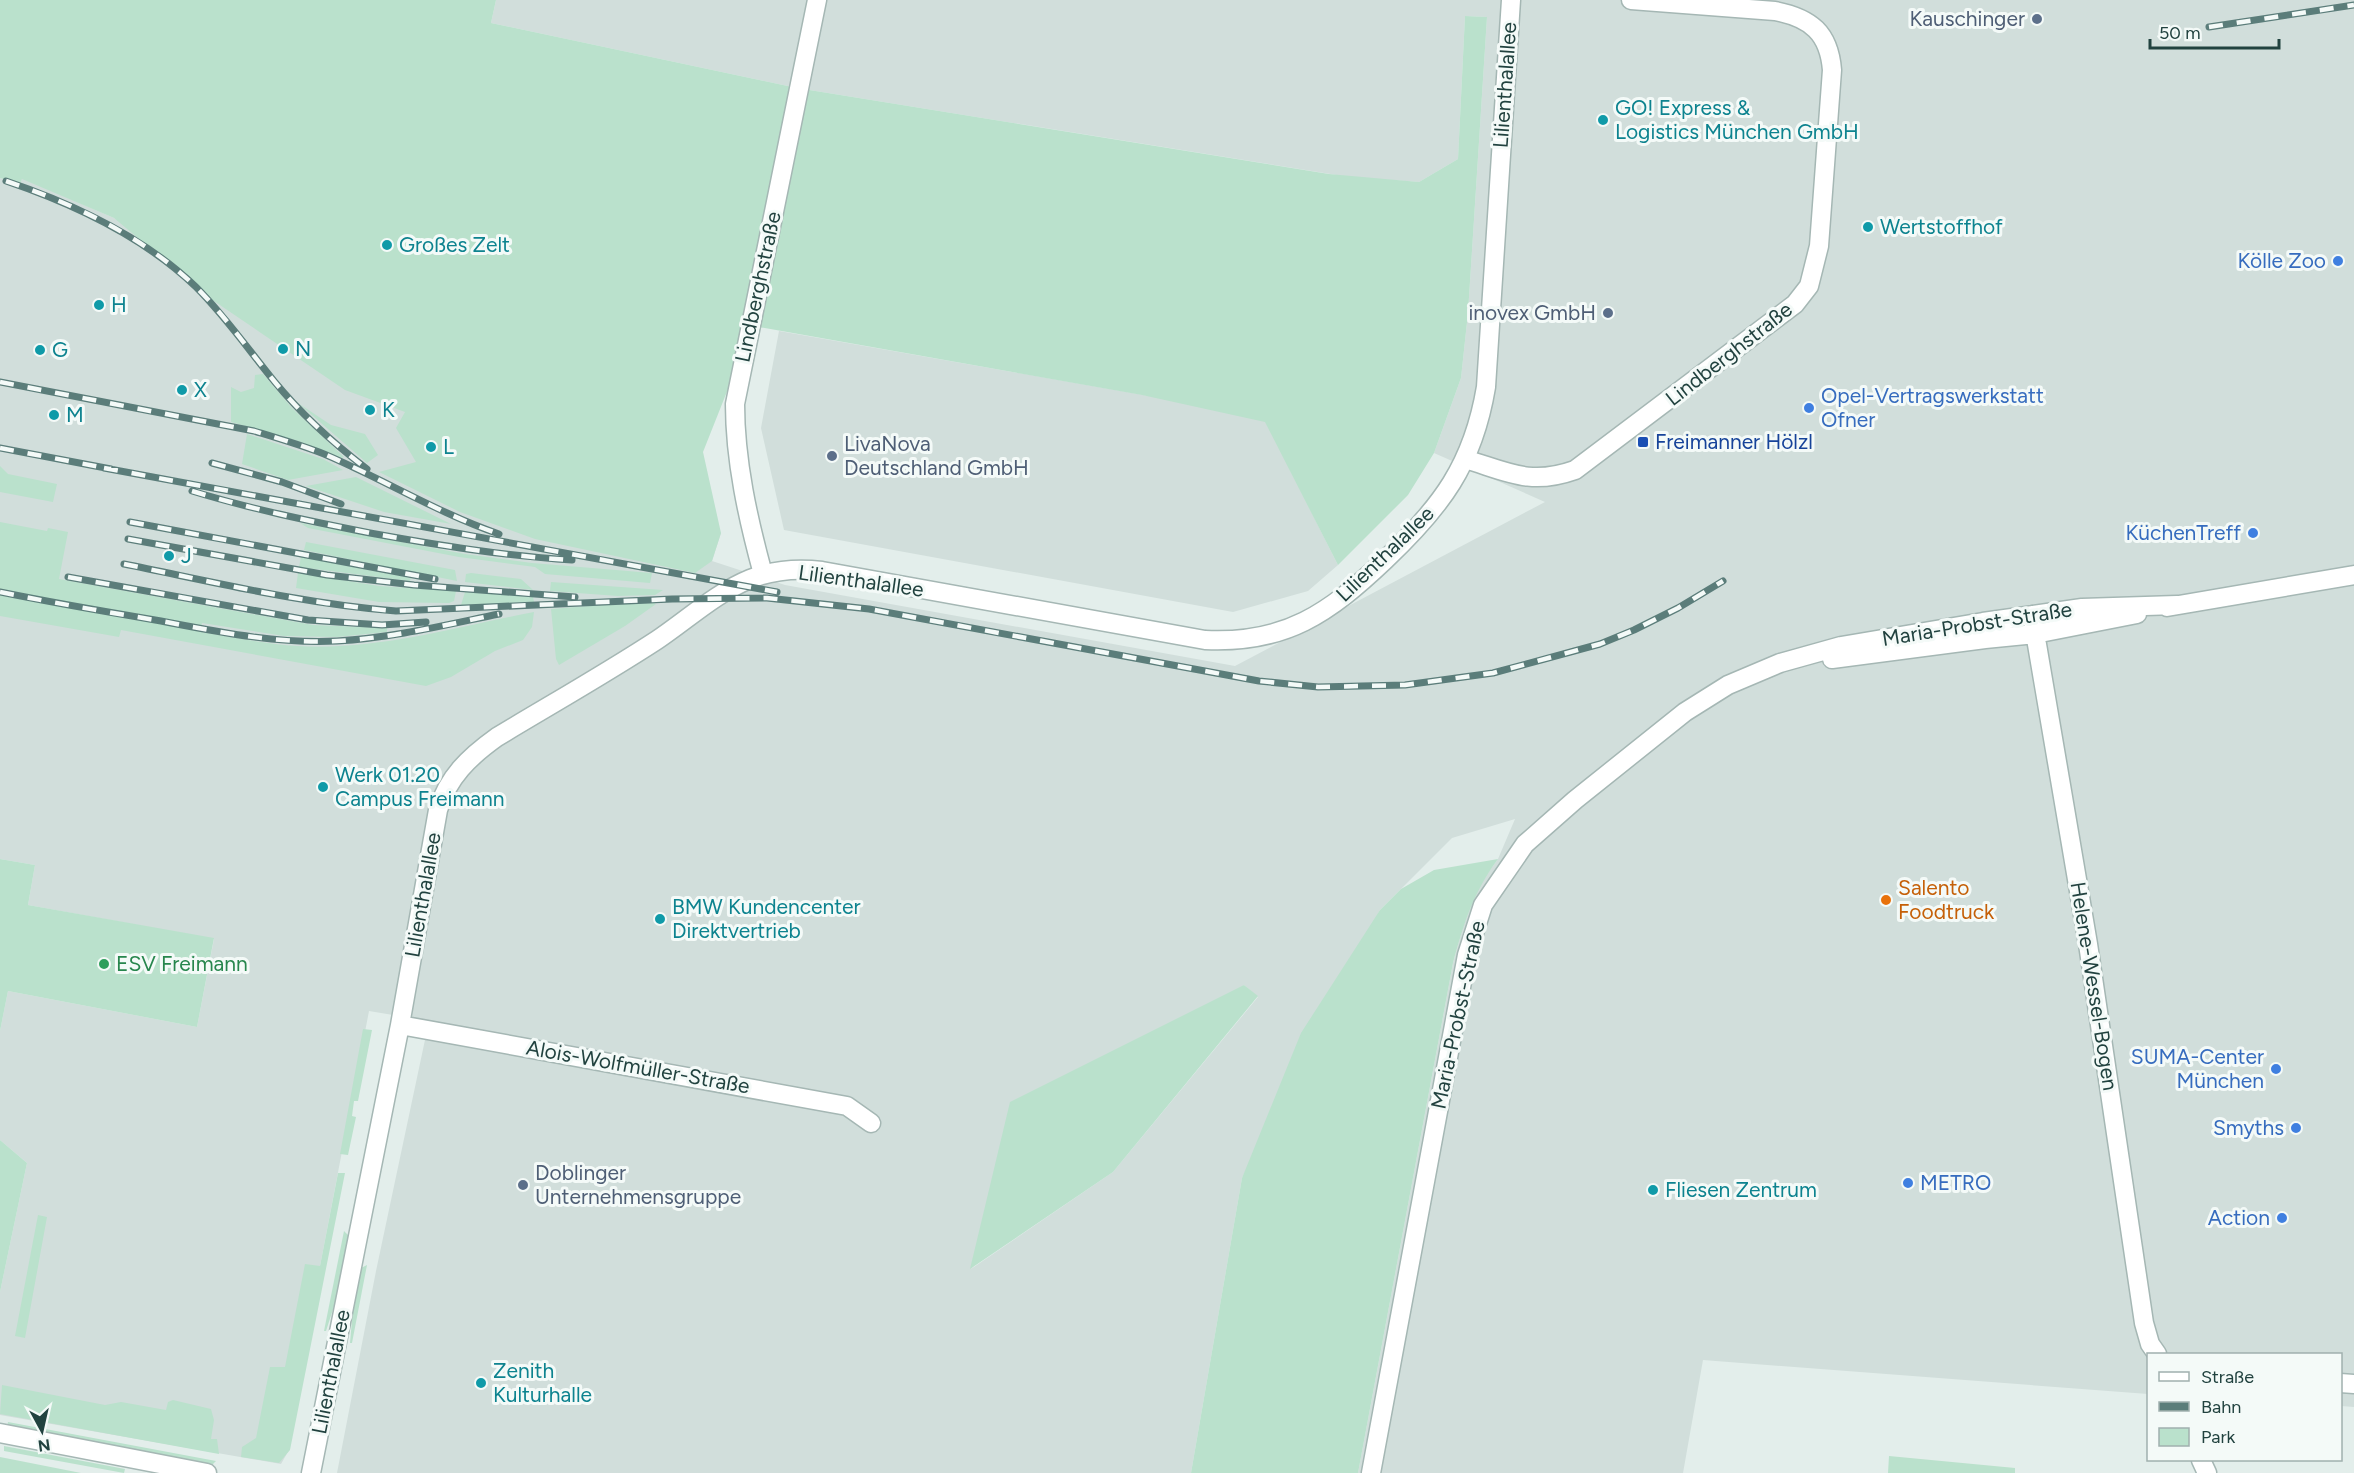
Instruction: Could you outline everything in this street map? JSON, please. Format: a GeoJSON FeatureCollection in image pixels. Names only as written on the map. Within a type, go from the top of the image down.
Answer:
{"type":"FeatureCollection","features":[{"type":"Feature","properties":{"kind":"street","name":"Lindberghstraße"},"geometry":{"type":"LineString","coordinates":[[763,574],[740,468],[735,404],[817,0]]}},
{"type":"Feature","properties":{"kind":"street","name":"Lilienthalallee"},"geometry":{"type":"LineString","coordinates":[[311,1473],[400,1025],[438,810],[449,782],[458,770],[496,737],[611,669],[739,584],[763,574],[785,570],[822,571],[1183,638],[1222,641],[1259,637],[1310,620],[1351,592],[1402,544],[1452,485],[1477,430],[1486,387],[1511,0]]}},
{"type":"Feature","properties":{"kind":"street","name":"Lindberghstraße"},"geometry":{"type":"LineString","coordinates":[[1465,459],[1530,478],[1554,477],[1575,470],[1795,304],[1804,295],[1813,275],[1819,246],[1832,70],[1827,46],[1820,34],[1812,24],[1787,13],[1631,0]]}},
{"type":"Feature","properties":{"kind":"street","name":"Maria-Probst-Straße"},"geometry":{"type":"LineString","coordinates":[[1780,663],[1836,659],[2036,634],[2086,626],[2177,605],[2354,575]]}},
{"type":"Feature","properties":{"kind":"street","name":"Maria-Probst-Straße"},"geometry":{"type":"LineString","coordinates":[[1371,1473],[1467,955],[1483,905],[1525,844],[1575,800],[1685,712],[1728,685],[1780,663],[1841,646],[2032,615],[2082,608],[2177,605]]}},
{"type":"Feature","properties":{"kind":"street","name":"Helene-Wessel-Bogen"},"geometry":{"type":"LineString","coordinates":[[2032,615],[2088,944],[2144,1323],[2150,1344],[2156,1353]]}},
{"type":"Feature","properties":{"kind":"street","name":"Alois-Wolfmüller-Straße"},"geometry":{"type":"LineString","coordinates":[[400,1025],[847,1106],[871,1123]]}},
{"type":"Feature","properties":{"kind":"street"},"geometry":{"type":"LineString","coordinates":[[0,1433],[207,1473]]}},
{"type":"Feature","properties":{"kind":"shaded area"},"geometry":{"type":"Polygon","coordinates":[[[496,0],[2354,0],[2354,1407],[2342,1406],[2342,1353],[2147,1353],[2147,1394],[1703,1360],[1683,1473],[1358,1473],[1453,963],[1473,900],[1481,882],[1498,859],[1515,819],[1452,838],[1380,910],[1242,1178],[1191,1473],[337,1473],[376,1271],[429,1021],[369,1011],[320,1266],[289,1450],[281,1464],[0,1415],[0,1292],[27,1163],[0,1140],[0,1031],[8,991],[197,1027],[214,939],[28,905],[35,865],[0,859],[0,178],[20,184],[22,178],[114,218],[721,533],[712,561],[785,585],[1235,666],[1545,502],[1434,453],[1461,378],[1468,313],[1487,17],[1465,16],[1458,159],[1419,182],[1349,177],[797,88],[491,23],[496,0]],[[1244,985],[971,1269],[1113,1172],[1258,997],[1244,985]]]}},
{"type":"Feature","properties":{"kind":"shaded area"},"geometry":{"type":"Polygon","coordinates":[[[779,331],[1263,416],[1338,565],[1308,591],[1233,612],[784,530],[761,428],[779,331]]]}},
{"type":"Feature","properties":{"kind":"green space"},"geometry":{"type":"Polygon","coordinates":[[[0,0],[496,0],[491,23],[797,88],[1329,174],[1419,182],[1458,159],[1465,16],[1487,17],[1468,313],[1461,378],[1434,453],[1408,495],[1338,565],[1265,422],[1142,395],[753,326],[703,452],[721,533],[712,561],[695,573],[535,539],[460,512],[379,472],[416,462],[396,428],[405,412],[345,390],[211,299],[114,218],[22,179],[20,184],[0,178],[0,0]]]}},
{"type":"Feature","properties":{"kind":"green space"},"geometry":{"type":"Polygon","coordinates":[[[263,374],[292,408],[344,457],[341,458],[295,440],[231,422],[231,387],[241,392],[254,388],[255,375],[263,374]]]}},
{"type":"Feature","properties":{"kind":"green space"},"geometry":{"type":"Polygon","coordinates":[[[298,403],[331,425],[365,434],[378,455],[367,463],[298,403]]]}},
{"type":"Feature","properties":{"kind":"green space"},"geometry":{"type":"Polygon","coordinates":[[[247,434],[323,459],[343,470],[288,480],[242,464],[247,434]]]}},
{"type":"Feature","properties":{"kind":"green space"},"geometry":{"type":"Polygon","coordinates":[[[0,466],[8,474],[57,484],[53,502],[0,492],[0,466]]]}},
{"type":"Feature","properties":{"kind":"green space"},"geometry":{"type":"Polygon","coordinates":[[[356,477],[451,524],[384,512],[306,486],[356,477]]]}},
{"type":"Feature","properties":{"kind":"green space"},"geometry":{"type":"Polygon","coordinates":[[[0,522],[47,531],[48,528],[68,532],[59,579],[313,625],[387,628],[387,632],[337,637],[284,636],[202,623],[201,632],[273,644],[327,647],[416,636],[534,612],[532,627],[523,640],[495,651],[451,677],[426,686],[121,630],[119,637],[0,616],[0,522]]]}},
{"type":"Feature","properties":{"kind":"green space"},"geometry":{"type":"Polygon","coordinates":[[[300,523],[465,554],[532,563],[652,573],[650,583],[545,574],[535,567],[459,557],[308,528],[300,523]]]}},
{"type":"Feature","properties":{"kind":"green space"},"geometry":{"type":"Polygon","coordinates":[[[306,542],[455,570],[457,581],[304,550],[306,542]]]}},
{"type":"Feature","properties":{"kind":"green space"},"geometry":{"type":"Polygon","coordinates":[[[301,557],[411,578],[410,581],[299,567],[301,557]]]}},
{"type":"Feature","properties":{"kind":"green space"},"geometry":{"type":"Polygon","coordinates":[[[298,573],[379,586],[456,591],[454,601],[449,603],[379,602],[296,588],[298,573]]]}},
{"type":"Feature","properties":{"kind":"green space"},"geometry":{"type":"Polygon","coordinates":[[[466,574],[521,579],[533,590],[465,582],[466,574]]]}},
{"type":"Feature","properties":{"kind":"green space"},"geometry":{"type":"Polygon","coordinates":[[[551,582],[663,590],[655,595],[618,596],[550,591],[551,582]]]}},
{"type":"Feature","properties":{"kind":"green space"},"geometry":{"type":"Polygon","coordinates":[[[465,592],[533,597],[534,602],[461,605],[465,592]]]}},
{"type":"Feature","properties":{"kind":"green space"},"geometry":{"type":"Polygon","coordinates":[[[650,601],[656,604],[625,626],[559,665],[556,659],[551,609],[650,601]]]}},
{"type":"Feature","properties":{"kind":"green space","name":"ESV Freimann"},"geometry":{"type":"Polygon","coordinates":[[[0,859],[35,865],[28,905],[214,938],[197,1027],[8,991],[0,1031],[0,859]]]}},
{"type":"Feature","properties":{"kind":"green space"},"geometry":{"type":"Polygon","coordinates":[[[1498,859],[1470,909],[1453,963],[1358,1473],[1191,1473],[1242,1178],[1301,1033],[1380,910],[1401,889],[1434,870],[1498,859]]]}},
{"type":"Feature","properties":{"kind":"green space"},"geometry":{"type":"Polygon","coordinates":[[[1244,985],[1258,996],[1113,1172],[970,1269],[1010,1102],[1244,985]]]}},
{"type":"Feature","properties":{"kind":"green space"},"geometry":{"type":"Polygon","coordinates":[[[363,1029],[372,1030],[358,1101],[354,1101],[352,1116],[356,1117],[348,1155],[340,1154],[363,1029]]]}},
{"type":"Feature","properties":{"kind":"green space"},"geometry":{"type":"Polygon","coordinates":[[[0,1140],[27,1163],[0,1292],[0,1140]]]}},
{"type":"Feature","properties":{"kind":"green space"},"geometry":{"type":"Polygon","coordinates":[[[338,1173],[345,1173],[290,1450],[279,1463],[241,1457],[242,1447],[256,1438],[270,1367],[285,1367],[305,1264],[320,1266],[338,1173]]]}},
{"type":"Feature","properties":{"kind":"green space"},"geometry":{"type":"Polygon","coordinates":[[[38,1215],[47,1217],[25,1338],[15,1336],[38,1215]]]}},
{"type":"Feature","properties":{"kind":"green space"},"geometry":{"type":"Polygon","coordinates":[[[344,1231],[349,1236],[336,1300],[326,1331],[324,1331],[344,1231]]]}},
{"type":"Feature","properties":{"kind":"green space"},"geometry":{"type":"Polygon","coordinates":[[[367,1265],[352,1343],[350,1343],[353,1309],[361,1268],[367,1265]]]}},
{"type":"Feature","properties":{"kind":"green space"},"geometry":{"type":"Polygon","coordinates":[[[2,1385],[105,1405],[121,1402],[166,1410],[168,1402],[173,1400],[211,1409],[214,1420],[211,1439],[217,1439],[219,1454],[0,1414],[2,1385]]]}},
{"type":"Feature","properties":{"kind":"green space"},"geometry":{"type":"Polygon","coordinates":[[[8,1422],[216,1461],[212,1465],[7,1427],[8,1422]]]}},
{"type":"Feature","properties":{"kind":"green space"},"geometry":{"type":"Polygon","coordinates":[[[4,1446],[125,1469],[124,1473],[4,1451],[4,1446]]]}},
{"type":"Feature","properties":{"kind":"green space"},"geometry":{"type":"Polygon","coordinates":[[[1889,1456],[2015,1468],[2015,1473],[1888,1473],[1889,1456]]]}},
{"type":"Feature","properties":{"kind":"green space"},"geometry":{"type":"Polygon","coordinates":[[[0,1457],[81,1473],[0,1473],[0,1457]]]}},
{"type":"Feature","properties":{"kind":"railway"},"geometry":{"type":"LineString","coordinates":[[2209,27],[2354,5]]}},
{"type":"Feature","properties":{"kind":"railway"},"geometry":{"type":"LineString","coordinates":[[6,181],[82,211],[154,252],[196,287],[217,309],[295,405],[367,469]]}},
{"type":"Feature","properties":{"kind":"railway"},"geometry":{"type":"LineString","coordinates":[[0,382],[271,436],[324,454],[432,506],[499,534]]}},
{"type":"Feature","properties":{"kind":"railway"},"geometry":{"type":"LineString","coordinates":[[0,448],[111,469]]}},
{"type":"Feature","properties":{"kind":"railway"},"geometry":{"type":"LineString","coordinates":[[212,463],[282,482],[341,504]]}},
{"type":"Feature","properties":{"kind":"railway"},"geometry":{"type":"LineString","coordinates":[[104,468],[777,592]]}},
{"type":"Feature","properties":{"kind":"railway"},"geometry":{"type":"LineString","coordinates":[[192,491],[280,514],[370,533],[471,550],[572,560]]}},
{"type":"Feature","properties":{"kind":"railway"},"geometry":{"type":"LineString","coordinates":[[130,522],[435,579]]}},
{"type":"Feature","properties":{"kind":"railway"},"geometry":{"type":"LineString","coordinates":[[128,539],[327,575],[414,585],[575,597]]}},
{"type":"Feature","properties":{"kind":"railway"},"geometry":{"type":"LineString","coordinates":[[124,564],[293,598],[396,611],[672,599],[767,598],[869,609],[1259,681],[1318,687],[1405,685],[1493,673],[1600,644],[1678,608],[1723,581]]}},
{"type":"Feature","properties":{"kind":"railway"},"geometry":{"type":"LineString","coordinates":[[68,577],[308,620],[382,625],[426,622]]}},
{"type":"Feature","properties":{"kind":"railway"},"geometry":{"type":"LineString","coordinates":[[0,592],[227,633],[293,641],[337,641],[378,637],[499,614]]}},
{"type":"Feature","properties":{"kind":"place","name":"Kauschinger"},"geometry":{"type":"Point","coordinates":[2037,19]}},
{"type":"Feature","properties":{"kind":"place","name":"GO! Express & Logistics München GmbH"},"geometry":{"type":"Point","coordinates":[1603,120]}},
{"type":"Feature","properties":{"kind":"place","name":"Wertstoffhof"},"geometry":{"type":"Point","coordinates":[1868,227]}},
{"type":"Feature","properties":{"kind":"place","name":"Großes Zelt"},"geometry":{"type":"Point","coordinates":[387,245]}},
{"type":"Feature","properties":{"kind":"place","name":"Kölle Zoo"},"geometry":{"type":"Point","coordinates":[2338,261]}},
{"type":"Feature","properties":{"kind":"place","name":"H"},"geometry":{"type":"Point","coordinates":[99,305]}},
{"type":"Feature","properties":{"kind":"place","name":"inovex GmbH"},"geometry":{"type":"Point","coordinates":[1608,313]}},
{"type":"Feature","properties":{"kind":"place","name":"N"},"geometry":{"type":"Point","coordinates":[283,349]}},
{"type":"Feature","properties":{"kind":"place","name":"G"},"geometry":{"type":"Point","coordinates":[40,350]}},
{"type":"Feature","properties":{"kind":"place","name":"X"},"geometry":{"type":"Point","coordinates":[182,390]}},
{"type":"Feature","properties":{"kind":"place","name":"Opel-Vertragswerkstatt Ofner"},"geometry":{"type":"Point","coordinates":[1809,408]}},
{"type":"Feature","properties":{"kind":"place","name":"K"},"geometry":{"type":"Point","coordinates":[370,410]}},
{"type":"Feature","properties":{"kind":"place","name":"M"},"geometry":{"type":"Point","coordinates":[54,415]}},
{"type":"Feature","properties":{"kind":"place","name":"Freimanner Hölzl"},"geometry":{"type":"Point","coordinates":[1643,442]}},
{"type":"Feature","properties":{"kind":"place","name":"L"},"geometry":{"type":"Point","coordinates":[431,447]}},
{"type":"Feature","properties":{"kind":"place","name":"LivaNova Deutschland GmbH"},"geometry":{"type":"Point","coordinates":[832,456]}},
{"type":"Feature","properties":{"kind":"place","name":"KüchenTreff"},"geometry":{"type":"Point","coordinates":[2253,533]}},
{"type":"Feature","properties":{"kind":"place","name":"J"},"geometry":{"type":"Point","coordinates":[169,556]}},
{"type":"Feature","properties":{"kind":"place","name":"Werk 01.20 Campus Freimann"},"geometry":{"type":"Point","coordinates":[323,787]}},
{"type":"Feature","properties":{"kind":"place","name":"Salento Foodtruck"},"geometry":{"type":"Point","coordinates":[1886,900]}},
{"type":"Feature","properties":{"kind":"place","name":"BMW Kundencenter Direktvertrieb"},"geometry":{"type":"Point","coordinates":[660,919]}},
{"type":"Feature","properties":{"kind":"place","name":"ESV Freimann"},"geometry":{"type":"Point","coordinates":[104,964]}},
{"type":"Feature","properties":{"kind":"place","name":"SUMA-Center München"},"geometry":{"type":"Point","coordinates":[2276,1069]}},
{"type":"Feature","properties":{"kind":"place","name":"Smyths"},"geometry":{"type":"Point","coordinates":[2296,1128]}},
{"type":"Feature","properties":{"kind":"place","name":"METRO"},"geometry":{"type":"Point","coordinates":[1908,1183]}},
{"type":"Feature","properties":{"kind":"place","name":"Doblinger Unternehmensgruppe"},"geometry":{"type":"Point","coordinates":[523,1185]}},
{"type":"Feature","properties":{"kind":"place","name":"Fliesen Zentrum"},"geometry":{"type":"Point","coordinates":[1653,1190]}},
{"type":"Feature","properties":{"kind":"place","name":"Action"},"geometry":{"type":"Point","coordinates":[2282,1218]}},
{"type":"Feature","properties":{"kind":"place","name":"Zenith Kulturhalle"},"geometry":{"type":"Point","coordinates":[481,1383]}}]}
